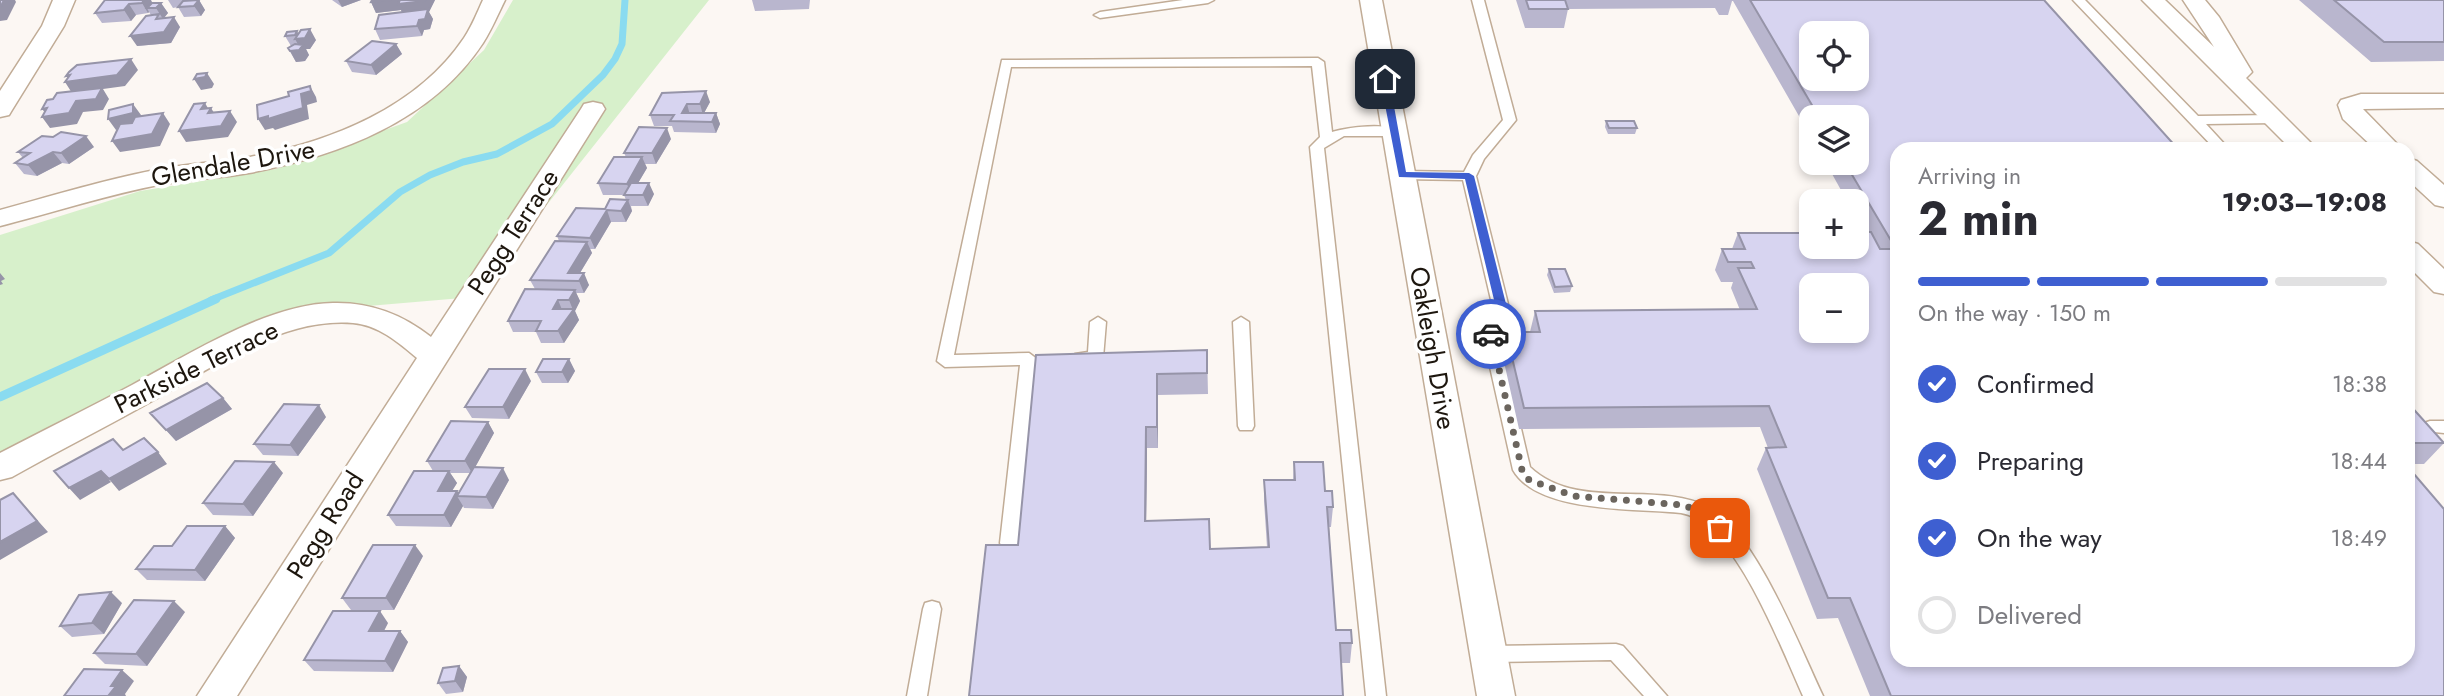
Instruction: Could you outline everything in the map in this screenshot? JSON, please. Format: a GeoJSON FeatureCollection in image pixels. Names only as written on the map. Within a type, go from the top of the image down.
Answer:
{"type":"FeatureCollection","features":[{"type":"Feature","properties":{"kind":"street"},"geometry":{"type":"LineString","coordinates":[[0,110],[53,26],[64,0]]}},
{"type":"Feature","properties":{"kind":"street","name":"Glendale Drive"},"geometry":{"type":"LineString","coordinates":[[0,218],[128,182],[286,158],[331,144],[371,127],[428,90],[452,67],[472,42],[494,0]]}},
{"type":"Feature","properties":{"kind":"street","name":"Oakleigh Drive"},"geometry":{"type":"LineString","coordinates":[[1371,0],[1496,696]]}},
{"type":"Feature","properties":{"kind":"street"},"geometry":{"type":"LineString","coordinates":[[2153,0],[2298,142]]}},
{"type":"Feature","properties":{"kind":"street"},"geometry":{"type":"LineString","coordinates":[[2194,0],[2233,56],[2252,97]]}},
{"type":"Feature","properties":{"kind":"street"},"geometry":{"type":"LineString","coordinates":[[2382,142],[2352,114],[2350,105],[2361,101],[2444,101]]}},
{"type":"Feature","properties":{"kind":"street","name":"Pegg Terrace"},"geometry":{"type":"LineString","coordinates":[[433,355],[593,109]]}},
{"type":"Feature","properties":{"kind":"street"},"geometry":{"type":"LineString","coordinates":[[2415,172],[2444,199]]}},
{"type":"Feature","properties":{"kind":"street"},"geometry":{"type":"LineString","coordinates":[[2415,257],[2444,285]]}},
{"type":"Feature","properties":{"kind":"street","name":"Parkside Terrace"},"geometry":{"type":"LineString","coordinates":[[0,468],[235,343],[293,320],[353,312],[391,322],[433,355]]}},
{"type":"Feature","properties":{"kind":"street","name":"Pegg Road"},"geometry":{"type":"LineString","coordinates":[[216,696],[433,355]]}},
{"type":"Feature","properties":{"kind":"lane"},"geometry":{"type":"LineString","coordinates":[[1100,15],[1209,0]]}},
{"type":"Feature","properties":{"kind":"lane"},"geometry":{"type":"LineString","coordinates":[[1478,0],[1510,120],[1478,158],[1469,176],[1500,304],[1488,322],[1522,470],[1529,480],[1574,496],[1683,505],[1709,515],[1731,541],[1758,581],[1813,696]]}},
{"type":"Feature","properties":{"kind":"lane"},"geometry":{"type":"LineString","coordinates":[[2079,0],[2216,142]]}},
{"type":"Feature","properties":{"kind":"lane"},"geometry":{"type":"LineString","coordinates":[[1009,543],[1036,359],[945,361],[1006,63],[1318,62],[1326,137]]}},
{"type":"Feature","properties":{"kind":"lane"},"geometry":{"type":"LineString","coordinates":[[2195,120],[2274,119]]}},
{"type":"Feature","properties":{"kind":"lane"},"geometry":{"type":"LineString","coordinates":[[1376,696],[1317,147],[1326,137],[1339,132],[1394,132]]}},
{"type":"Feature","properties":{"kind":"lane"},"geometry":{"type":"LineString","coordinates":[[1402,175],[1469,176]]}},
{"type":"Feature","properties":{"kind":"lane"},"geometry":{"type":"LineString","coordinates":[[1069,358],[1095,358],[1098,322]]}},
{"type":"Feature","properties":{"kind":"lane"},"geometry":{"type":"LineString","coordinates":[[1241,322],[1246,426]]}},
{"type":"Feature","properties":{"kind":"lane"},"geometry":{"type":"LineString","coordinates":[[917,696],[932,609]]}},
{"type":"Feature","properties":{"kind":"lane"},"geometry":{"type":"LineString","coordinates":[[1489,654],[1616,652],[1657,696]]}},
{"type":"Feature","properties":{"kind":"green space"},"geometry":{"type":"Polygon","coordinates":[[[513,0],[709,0],[474,297],[286,313],[0,468],[0,235],[140,191],[276,169],[407,122],[484,50],[513,0]]]}},
{"type":"Feature","properties":{"kind":"building"},"geometry":{"type":"Polygon","coordinates":[[[105,0],[144,0],[142,3],[129,4],[124,10],[95,13],[105,0]]]}},
{"type":"Feature","properties":{"kind":"building"},"geometry":{"type":"Polygon","coordinates":[[[199,0],[194,6],[178,7],[183,1],[199,0]]]}},
{"type":"Feature","properties":{"kind":"building"},"geometry":{"type":"Polygon","coordinates":[[[400,0],[425,0],[398,4],[400,0]]]}},
{"type":"Feature","properties":{"kind":"building"},"geometry":{"type":"Polygon","coordinates":[[[1526,0],[1565,0],[1568,9],[1529,9],[1526,0]]]}},
{"type":"Feature","properties":{"kind":"building"},"geometry":{"type":"Polygon","coordinates":[[[1750,0],[2044,0],[2172,142],[1890,142],[1890,239],[1869,203],[1869,189],[1860,189],[1852,175],[1869,175],[1869,105],[1812,105],[1804,91],[1869,91],[1869,21],[1799,21],[1799,83],[1750,0]]]}},
{"type":"Feature","properties":{"kind":"building"},"geometry":{"type":"Polygon","coordinates":[[[2334,0],[2444,0],[2444,42],[2384,42],[2334,0]]]}},
{"type":"Feature","properties":{"kind":"building"},"geometry":{"type":"Polygon","coordinates":[[[152,3],[161,3],[156,8],[147,8],[152,3]]]}},
{"type":"Feature","properties":{"kind":"building"},"geometry":{"type":"Polygon","coordinates":[[[428,9],[425,19],[419,20],[417,26],[375,29],[379,15],[428,9]]]}},
{"type":"Feature","properties":{"kind":"building"},"geometry":{"type":"Polygon","coordinates":[[[159,14],[156,19],[174,17],[164,32],[130,36],[146,16],[159,14]]]}},
{"type":"Feature","properties":{"kind":"building"},"geometry":{"type":"Polygon","coordinates":[[[310,29],[305,38],[295,39],[301,30],[310,29]]]}},
{"type":"Feature","properties":{"kind":"building"},"geometry":{"type":"Polygon","coordinates":[[[297,31],[295,35],[285,36],[287,32],[297,31]]]}},
{"type":"Feature","properties":{"kind":"building"},"geometry":{"type":"Polygon","coordinates":[[[372,41],[396,44],[371,65],[346,61],[372,41]]]}},
{"type":"Feature","properties":{"kind":"building"},"geometry":{"type":"Polygon","coordinates":[[[295,44],[303,45],[299,50],[290,51],[288,48],[295,44]]]}},
{"type":"Feature","properties":{"kind":"building"},"geometry":{"type":"Polygon","coordinates":[[[131,59],[117,75],[65,82],[70,75],[66,76],[77,65],[131,59]]]}},
{"type":"Feature","properties":{"kind":"building"},"geometry":{"type":"Polygon","coordinates":[[[207,73],[205,77],[194,79],[197,74],[207,73]]]}},
{"type":"Feature","properties":{"kind":"building"},"geometry":{"type":"Polygon","coordinates":[[[310,86],[311,91],[301,94],[303,108],[268,119],[268,116],[258,119],[257,105],[289,96],[288,92],[310,86]]]}},
{"type":"Feature","properties":{"kind":"building"},"geometry":{"type":"Polygon","coordinates":[[[102,88],[96,99],[76,101],[69,113],[42,117],[47,108],[42,109],[47,100],[53,99],[57,93],[102,88]]]}},
{"type":"Feature","properties":{"kind":"building"},"geometry":{"type":"Polygon","coordinates":[[[706,91],[700,104],[687,104],[682,113],[716,113],[712,122],[670,121],[674,115],[650,115],[662,93],[706,91]]]}},
{"type":"Feature","properties":{"kind":"building"},"geometry":{"type":"Polygon","coordinates":[[[205,103],[201,109],[211,108],[208,113],[230,111],[221,126],[179,131],[194,104],[205,103]]]}},
{"type":"Feature","properties":{"kind":"building"},"geometry":{"type":"Polygon","coordinates":[[[133,104],[133,113],[108,119],[109,110],[133,104]]]}},
{"type":"Feature","properties":{"kind":"building"},"geometry":{"type":"Polygon","coordinates":[[[163,113],[152,134],[112,141],[120,124],[132,123],[135,117],[163,113]]]}},
{"type":"Feature","properties":{"kind":"building"},"geometry":{"type":"Polygon","coordinates":[[[1606,121],[1634,121],[1637,128],[1609,128],[1606,121]]]}},
{"type":"Feature","properties":{"kind":"building"},"geometry":{"type":"Polygon","coordinates":[[[639,127],[667,128],[652,153],[624,153],[639,127]]]}},
{"type":"Feature","properties":{"kind":"building"},"geometry":{"type":"Polygon","coordinates":[[[61,132],[86,136],[61,153],[53,152],[28,165],[15,163],[30,153],[18,152],[42,136],[53,137],[61,132]]]}},
{"type":"Feature","properties":{"kind":"building"},"geometry":{"type":"Polygon","coordinates":[[[614,157],[642,157],[627,184],[598,183],[614,157]]]}},
{"type":"Feature","properties":{"kind":"building"},"geometry":{"type":"Polygon","coordinates":[[[631,183],[649,183],[643,195],[624,195],[631,183]]]}},
{"type":"Feature","properties":{"kind":"building"},"geometry":{"type":"Polygon","coordinates":[[[610,199],[628,200],[621,211],[607,210],[590,238],[557,236],[576,208],[605,209],[610,199]]]}},
{"type":"Feature","properties":{"kind":"building"},"geometry":{"type":"Polygon","coordinates":[[[1871,232],[1880,249],[1890,249],[1890,667],[2415,667],[2415,475],[2444,509],[2444,696],[1891,696],[1850,598],[1828,598],[1766,448],[1786,447],[1769,406],[1524,408],[1506,332],[1540,332],[1535,311],[1757,309],[1738,268],[1754,268],[1751,262],[1728,262],[1722,249],[1745,249],[1738,233],[1799,233],[1799,259],[1869,259],[1871,232]]]}},
{"type":"Feature","properties":{"kind":"building"},"geometry":{"type":"Polygon","coordinates":[[[555,241],[587,242],[568,273],[584,273],[579,281],[530,280],[555,241]]]}},
{"type":"Feature","properties":{"kind":"building"},"geometry":{"type":"Polygon","coordinates":[[[1549,269],[1565,269],[1572,286],[1555,287],[1549,269]]]}},
{"type":"Feature","properties":{"kind":"building"},"geometry":{"type":"Polygon","coordinates":[[[525,289],[575,290],[569,300],[558,300],[553,309],[574,309],[558,331],[536,331],[541,321],[508,321],[525,289]]]}},
{"type":"Feature","properties":{"kind":"building"},"geometry":{"type":"Polygon","coordinates":[[[1207,350],[1207,373],[1157,374],[1157,427],[1146,427],[1145,521],[1209,519],[1210,549],[1269,547],[1264,480],[1295,480],[1294,462],[1323,462],[1325,491],[1332,491],[1333,507],[1327,507],[1336,630],[1351,630],[1352,643],[1340,643],[1343,696],[969,696],[986,545],[1018,545],[1036,355],[1207,350]]]}},
{"type":"Feature","properties":{"kind":"building"},"geometry":{"type":"Polygon","coordinates":[[[543,359],[569,359],[562,372],[536,372],[543,359]]]}},
{"type":"Feature","properties":{"kind":"building"},"geometry":{"type":"Polygon","coordinates":[[[489,369],[525,369],[503,407],[465,407],[489,369]]]}},
{"type":"Feature","properties":{"kind":"building"},"geometry":{"type":"Polygon","coordinates":[[[207,383],[223,398],[166,430],[150,413],[207,383]]]}},
{"type":"Feature","properties":{"kind":"building"},"geometry":{"type":"Polygon","coordinates":[[[284,404],[319,405],[290,445],[254,444],[284,404]]]}},
{"type":"Feature","properties":{"kind":"building"},"geometry":{"type":"Polygon","coordinates":[[[2415,411],[2444,443],[2415,443],[2415,411]]]}},
{"type":"Feature","properties":{"kind":"building"},"geometry":{"type":"Polygon","coordinates":[[[451,421],[488,422],[465,461],[427,461],[451,421]]]}},
{"type":"Feature","properties":{"kind":"building"},"geometry":{"type":"Polygon","coordinates":[[[144,438],[158,452],[109,479],[101,471],[69,488],[54,471],[113,439],[123,450],[144,438]]]}},
{"type":"Feature","properties":{"kind":"building"},"geometry":{"type":"Polygon","coordinates":[[[235,461],[274,462],[243,504],[203,503],[235,461]]]}},
{"type":"Feature","properties":{"kind":"building"},"geometry":{"type":"Polygon","coordinates":[[[474,467],[503,468],[486,497],[457,496],[474,467]]]}},
{"type":"Feature","properties":{"kind":"building"},"geometry":{"type":"Polygon","coordinates":[[[414,471],[449,471],[438,491],[457,491],[444,515],[388,515],[414,471]]]}},
{"type":"Feature","properties":{"kind":"building"},"geometry":{"type":"Polygon","coordinates":[[[13,493],[37,521],[0,542],[0,500],[13,493]]]}},
{"type":"Feature","properties":{"kind":"building"},"geometry":{"type":"Polygon","coordinates":[[[187,526],[225,526],[195,570],[136,569],[154,546],[172,546],[187,526]]]}},
{"type":"Feature","properties":{"kind":"building"},"geometry":{"type":"Polygon","coordinates":[[[373,545],[415,545],[386,598],[342,598],[373,545]]]}},
{"type":"Feature","properties":{"kind":"building"},"geometry":{"type":"Polygon","coordinates":[[[111,592],[92,623],[60,626],[79,595],[111,592]]]}},
{"type":"Feature","properties":{"kind":"building"},"geometry":{"type":"Polygon","coordinates":[[[134,600],[174,601],[136,654],[94,653],[134,600]]]}},
{"type":"Feature","properties":{"kind":"building"},"geometry":{"type":"Polygon","coordinates":[[[333,611],[380,611],[369,631],[400,631],[385,661],[304,660],[333,611]]]}},
{"type":"Feature","properties":{"kind":"building"},"geometry":{"type":"Polygon","coordinates":[[[459,666],[455,681],[438,683],[443,668],[459,666]]]}},
{"type":"Feature","properties":{"kind":"building"},"geometry":{"type":"Polygon","coordinates":[[[84,669],[122,670],[111,686],[116,686],[108,696],[64,696],[84,669]]]}},
{"type":"Feature","properties":{"kind":"waterway"},"geometry":{"type":"LineString","coordinates":[[211,300],[329,253],[400,192],[430,175],[463,162],[497,154],[552,124],[603,75],[615,59],[622,44],[625,0]]}},
{"type":"Feature","properties":{"kind":"waterway"},"geometry":{"type":"LineString","coordinates":[[0,397],[216,299]]}},
{"type":"Feature","properties":{"kind":"way so far"},"geometry":{"type":"LineString","coordinates":[[1491,334],[1522,470],[1529,480],[1574,496],[1683,505],[1709,515],[1720,528]]}},
{"type":"Feature","properties":{"kind":"route"},"geometry":{"type":"LineString","coordinates":[[1385,79],[1402,175],[1469,176],[1500,304],[1488,322],[1491,334]]}}]}
